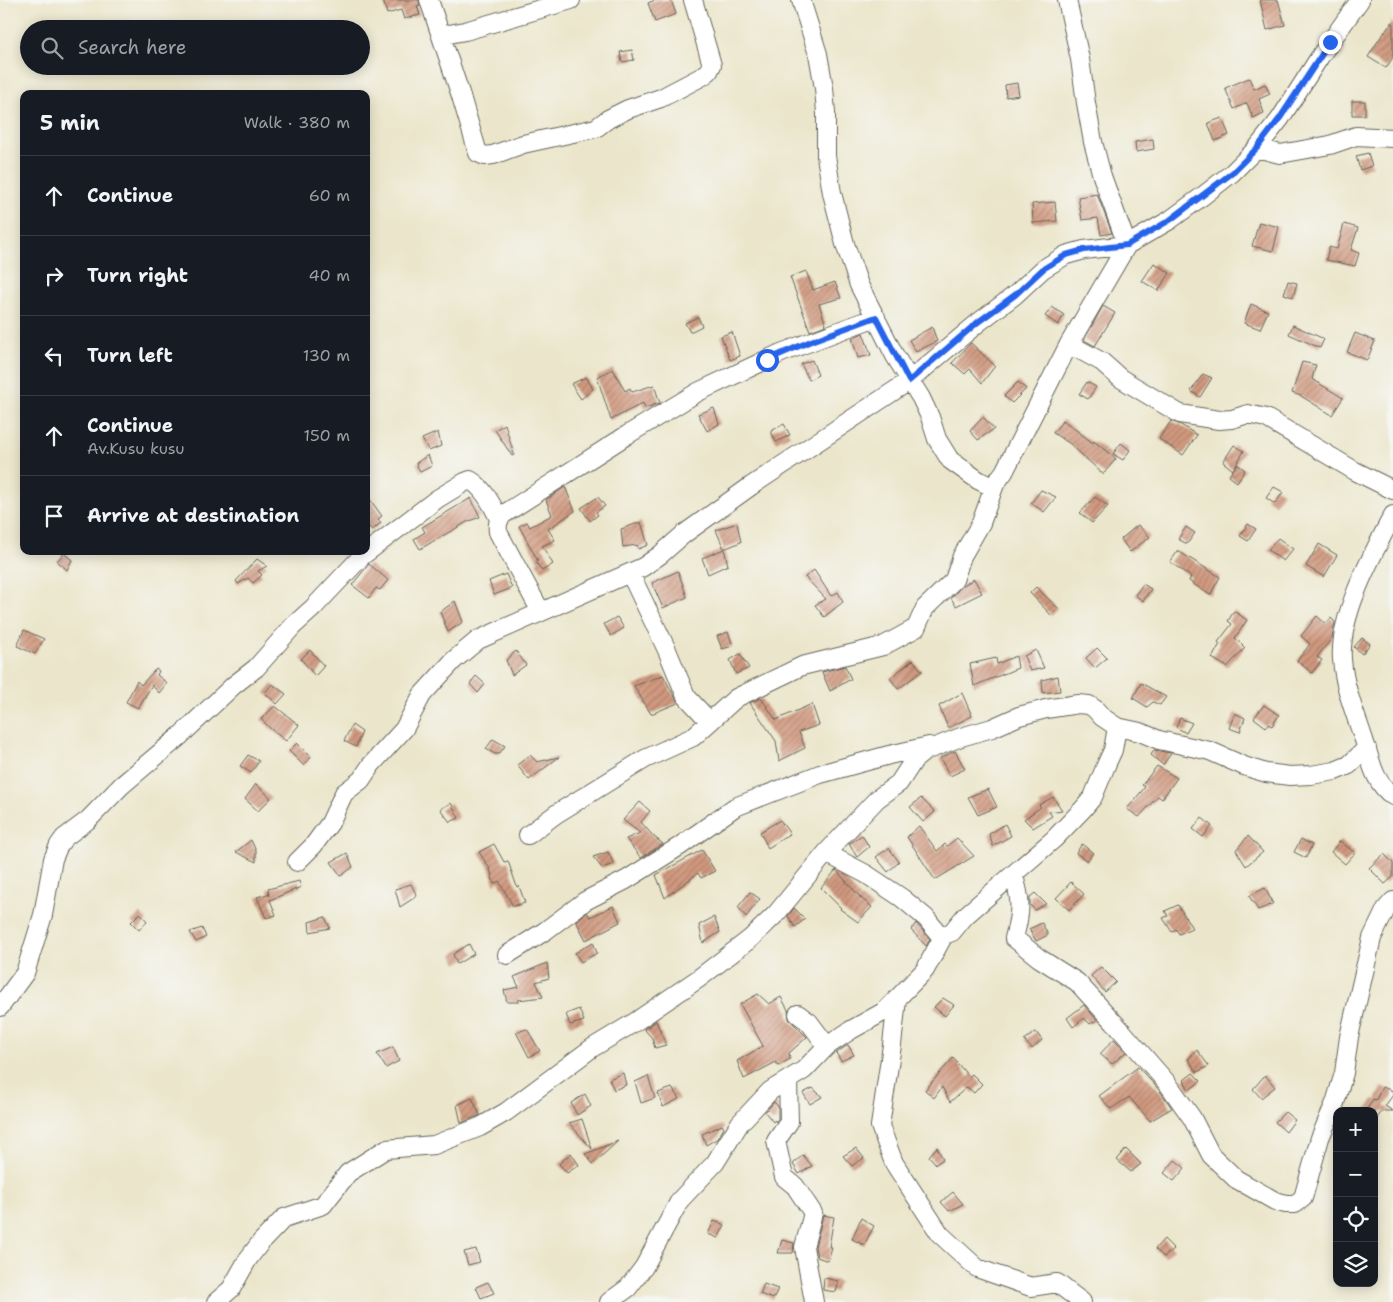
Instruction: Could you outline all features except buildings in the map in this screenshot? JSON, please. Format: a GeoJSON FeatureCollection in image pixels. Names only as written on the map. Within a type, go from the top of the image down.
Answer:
{"type":"FeatureCollection","features":[{"type":"Feature","properties":{"kind":"street"},"geometry":{"type":"LineString","coordinates":[[429,0],[478,152],[485,156],[523,144],[596,128],[621,113],[660,98],[703,76],[709,71],[712,64],[693,0]]}},
{"type":"Feature","properties":{"kind":"street"},"geometry":{"type":"LineString","coordinates":[[440,32],[449,34],[465,31],[571,0]]}},
{"type":"Feature","properties":{"kind":"street"},"geometry":{"type":"LineString","coordinates":[[802,0],[818,54],[824,88],[826,156],[832,193],[845,244],[859,284],[909,381],[921,398],[937,439],[950,460],[978,480],[988,485],[995,484]]}},
{"type":"Feature","properties":{"kind":"street"},"geometry":{"type":"LineString","coordinates":[[1067,0],[1080,59],[1093,142],[1102,176],[1127,245]]}},
{"type":"Feature","properties":{"kind":"street"},"geometry":{"type":"LineString","coordinates":[[297,862],[313,846],[330,824],[344,793],[361,780],[371,765],[404,729],[422,695],[454,660],[478,640],[642,567],[751,486],[909,381],[978,322],[1015,295],[1043,269],[1066,255],[1084,250],[1127,245],[1170,220],[1232,173],[1257,148],[1280,118],[1360,0]]}},
{"type":"Feature","properties":{"kind":"street"},"geometry":{"type":"LineString","coordinates":[[1257,148],[1280,154],[1330,145],[1356,136],[1393,138]]}},
{"type":"Feature","properties":{"kind":"street"},"geometry":{"type":"LineString","coordinates":[[528,835],[556,814],[645,759],[693,737],[736,698],[802,666],[883,646],[916,628],[926,608],[954,580],[962,556],[981,523],[995,484],[1004,472],[1069,344],[1127,245]]}},
{"type":"Feature","properties":{"kind":"street"},"geometry":{"type":"LineString","coordinates":[[541,612],[500,536],[497,526],[500,518],[512,508],[698,392],[781,353],[876,317]]}},
{"type":"Feature","properties":{"kind":"street"},"geometry":{"type":"LineString","coordinates":[[1069,344],[1102,362],[1120,378],[1180,414],[1219,420],[1232,419],[1248,414],[1266,418],[1393,490]]}},
{"type":"Feature","properties":{"kind":"street"},"geometry":{"type":"LineString","coordinates":[[370,550],[411,517],[470,480],[476,483],[500,518]]}},
{"type":"Feature","properties":{"kind":"street"},"geometry":{"type":"LineString","coordinates":[[1393,515],[1364,573],[1353,602],[1345,629],[1342,656],[1348,693],[1376,777],[1385,790],[1393,796]]}},
{"type":"Feature","properties":{"kind":"street"},"geometry":{"type":"LineString","coordinates":[[0,1007],[25,973],[43,915],[53,859],[59,845],[68,833],[88,820],[122,784],[173,742],[256,668],[293,626],[313,608],[363,555]]}},
{"type":"Feature","properties":{"kind":"street"},"geometry":{"type":"LineString","coordinates":[[630,573],[667,650],[686,696],[710,722]]}},
{"type":"Feature","properties":{"kind":"street"},"geometry":{"type":"LineString","coordinates":[[216,1302],[231,1289],[257,1247],[284,1218],[322,1205],[348,1173],[386,1149],[434,1145],[480,1127],[506,1112],[592,1048],[635,1022],[698,979],[750,939],[776,914],[826,852],[877,800],[899,783],[914,760],[925,751],[992,728],[1019,716],[1078,704],[1088,705],[1096,709],[1117,727],[1140,732],[1159,740],[1210,750],[1244,766],[1266,773],[1290,776],[1335,771],[1349,765],[1367,748]]}},
{"type":"Feature","properties":{"kind":"street"},"geometry":{"type":"LineString","coordinates":[[826,852],[866,874],[902,898],[926,918],[938,933],[944,935],[952,932],[965,916],[1054,839],[1093,797],[1112,750],[1117,727]]}},
{"type":"Feature","properties":{"kind":"street"},"geometry":{"type":"LineString","coordinates":[[507,955],[545,931],[585,901],[626,880],[680,846],[735,807],[820,774],[889,755],[946,743]]}},
{"type":"Feature","properties":{"kind":"street"},"geometry":{"type":"LineString","coordinates":[[1013,874],[1019,890],[1021,914],[1014,938],[1039,958],[1077,982],[1120,1029],[1168,1084],[1192,1118],[1211,1155],[1236,1179],[1275,1201],[1286,1204],[1295,1204],[1303,1198],[1320,1138],[1335,1103],[1344,1073],[1349,1038],[1372,938],[1386,909],[1393,901]]}},
{"type":"Feature","properties":{"kind":"street"},"geometry":{"type":"LineString","coordinates":[[609,1302],[628,1288],[644,1267],[680,1200],[715,1163],[740,1123],[770,1091],[804,1070],[826,1046],[885,1011],[925,970],[944,935]]}},
{"type":"Feature","properties":{"kind":"street"},"geometry":{"type":"LineString","coordinates":[[897,999],[880,1126],[894,1163],[940,1234],[978,1268],[1031,1288],[1056,1282],[1082,1302]]}},
{"type":"Feature","properties":{"kind":"street"},"geometry":{"type":"LineString","coordinates":[[798,1014],[809,1022],[826,1046]]}},
{"type":"Feature","properties":{"kind":"street"},"geometry":{"type":"LineString","coordinates":[[788,1080],[789,1122],[776,1141],[784,1177],[795,1186],[813,1213],[804,1247],[814,1302]]}},
{"type":"Feature","properties":{"kind":"route"},"geometry":{"type":"LineString","coordinates":[[767,360],[811,341],[876,317],[909,381],[978,322],[1015,295],[1043,269],[1066,255],[1084,250],[1127,245],[1170,220],[1232,173],[1257,148],[1280,118],[1330,42]]}}]}
